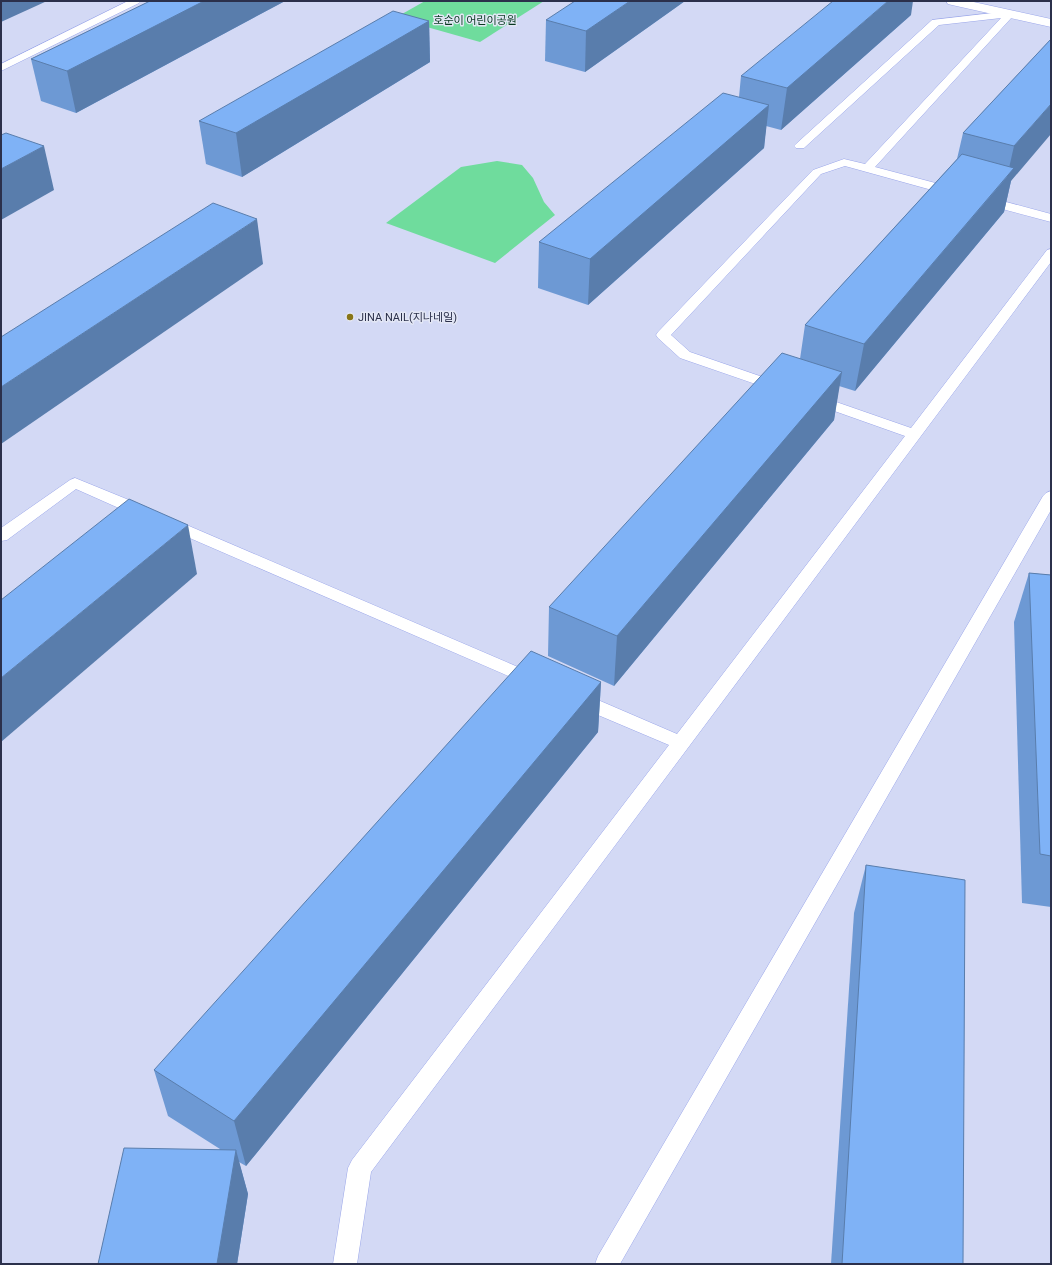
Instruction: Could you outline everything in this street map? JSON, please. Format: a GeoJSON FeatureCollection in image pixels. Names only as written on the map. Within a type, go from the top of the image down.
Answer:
{"type":"FeatureCollection","features":[{"type":"Feature","properties":{"kind":"street"},"geometry":{"type":"LineString","coordinates":[[952,1],[1051,23]]}},
{"type":"Feature","properties":{"kind":"lane"},"geometry":{"type":"LineString","coordinates":[[1,68],[136,1]]}},
{"type":"Feature","properties":{"kind":"lane"},"geometry":{"type":"LineString","coordinates":[[800,146],[936,22],[1010,14]]}},
{"type":"Feature","properties":{"kind":"lane"},"geometry":{"type":"LineString","coordinates":[[868,168],[1010,14]]}},
{"type":"Feature","properties":{"kind":"lane"},"geometry":{"type":"LineString","coordinates":[[788,391],[685,355],[662,335],[817,172],[844,162],[1051,218]]}},
{"type":"Feature","properties":{"kind":"lane"},"geometry":{"type":"LineString","coordinates":[[345,1264],[360,1168],[1051,253]]}},
{"type":"Feature","properties":{"kind":"lane"},"geometry":{"type":"LineString","coordinates":[[803,396],[914,434]]}},
{"type":"Feature","properties":{"kind":"lane"},"geometry":{"type":"LineString","coordinates":[[1,536],[75,482],[681,743]]}},
{"type":"Feature","properties":{"kind":"lane"},"geometry":{"type":"LineString","coordinates":[[608,1264],[1051,496]]}},
{"type":"Feature","properties":{"kind":"green space","name":"호순이 어린이공원"},"geometry":{"type":"Polygon","coordinates":[[[425,1],[544,1],[480,42],[395,18],[425,1]]]}},
{"type":"Feature","properties":{"kind":"green space"},"geometry":{"type":"Polygon","coordinates":[[[497,161],[522,165],[533,178],[544,202],[555,215],[495,263],[386,223],[461,167],[497,161]]]}},
{"type":"Feature","properties":{"kind":"building"},"geometry":{"type":"Polygon","coordinates":[[[150,1],[204,1],[67,71],[31,59],[150,1]]]}},
{"type":"Feature","properties":{"kind":"building"},"geometry":{"type":"Polygon","coordinates":[[[575,1],[630,1],[586,31],[546,20],[575,1]]]}},
{"type":"Feature","properties":{"kind":"building"},"geometry":{"type":"Polygon","coordinates":[[[833,1],[888,1],[787,88],[741,76],[833,1]]]}},
{"type":"Feature","properties":{"kind":"building"},"geometry":{"type":"Polygon","coordinates":[[[393,11],[429,21],[236,133],[199,121],[393,11]]]}},
{"type":"Feature","properties":{"kind":"building"},"geometry":{"type":"Polygon","coordinates":[[[1051,39],[1051,104],[1014,146],[963,133],[1051,39]]]}},
{"type":"Feature","properties":{"kind":"building"},"geometry":{"type":"Polygon","coordinates":[[[723,93],[769,105],[590,259],[539,242],[723,93]]]}},
{"type":"Feature","properties":{"kind":"building"},"geometry":{"type":"Polygon","coordinates":[[[6,133],[44,146],[1,169],[1,135],[6,133]]]}},
{"type":"Feature","properties":{"kind":"building"},"geometry":{"type":"Polygon","coordinates":[[[962,154],[1014,168],[864,344],[805,325],[962,154]]]}},
{"type":"Feature","properties":{"kind":"building"},"geometry":{"type":"Polygon","coordinates":[[[213,203],[257,219],[1,387],[1,337],[213,203]]]}},
{"type":"Feature","properties":{"kind":"building"},"geometry":{"type":"Polygon","coordinates":[[[782,353],[842,372],[617,636],[549,607],[782,353]]]}},
{"type":"Feature","properties":{"kind":"building"},"geometry":{"type":"Polygon","coordinates":[[[129,499],[188,525],[1,678],[1,600],[129,499]]]}},
{"type":"Feature","properties":{"kind":"building"},"geometry":{"type":"Polygon","coordinates":[[[1029,573],[1051,575],[1051,856],[1040,854],[1029,573]]]}},
{"type":"Feature","properties":{"kind":"building"},"geometry":{"type":"Polygon","coordinates":[[[531,651],[601,682],[234,1121],[154,1070],[531,651]]]}},
{"type":"Feature","properties":{"kind":"building"},"geometry":{"type":"Polygon","coordinates":[[[866,865],[965,880],[963,1264],[842,1264],[866,865]]]}},
{"type":"Feature","properties":{"kind":"building"},"geometry":{"type":"Polygon","coordinates":[[[124,1148],[236,1150],[217,1264],[98,1264],[124,1148]]]}},
{"type":"Feature","properties":{"kind":"place","name":"JINA NAIL(지나네일)"},"geometry":{"type":"Point","coordinates":[350,317]}}]}
